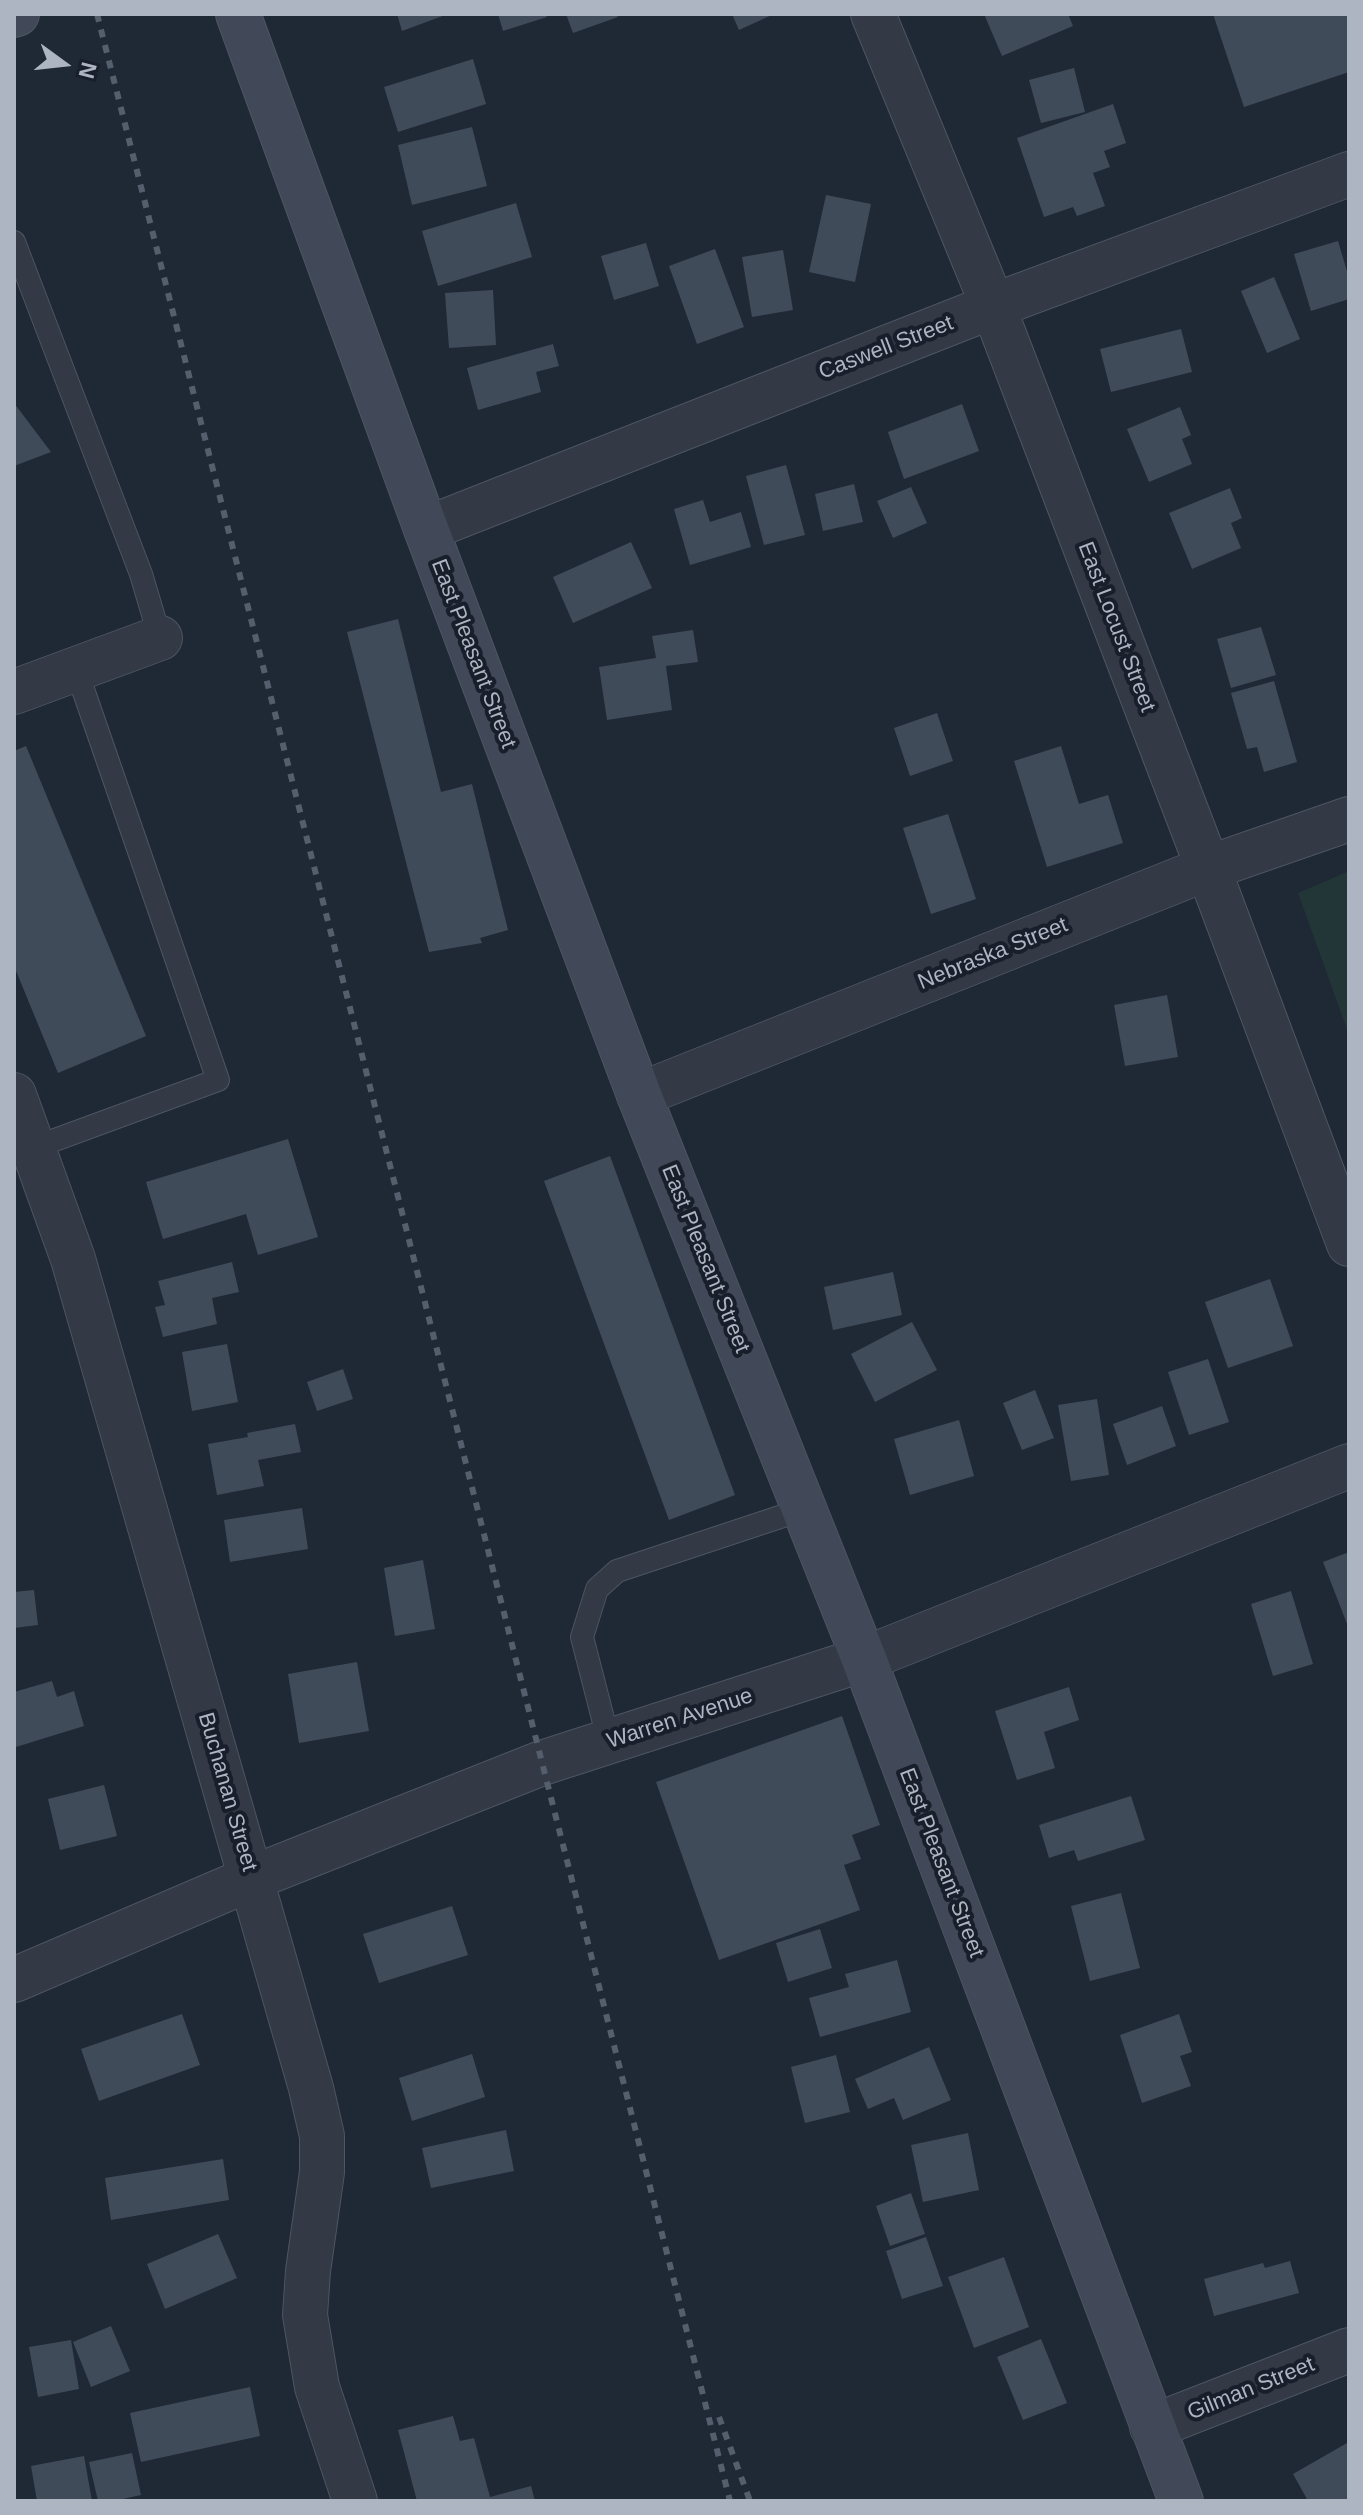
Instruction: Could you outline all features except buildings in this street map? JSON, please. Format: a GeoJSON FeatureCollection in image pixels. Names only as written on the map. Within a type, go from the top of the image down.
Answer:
{"type":"FeatureCollection","features":[{"type":"Feature","properties":{"kind":"main road","name":"East Pleasant Street"},"geometry":{"type":"LineString","coordinates":[[238,14],[426,529],[639,1095],[864,1659],[1181,2501]]}},
{"type":"Feature","properties":{"kind":"street","name":"East Locust Street"},"geometry":{"type":"LineString","coordinates":[[873,14],[993,306],[1349,1244]]}},
{"type":"Feature","properties":{"kind":"street","name":"Caswell Street"},"geometry":{"type":"LineString","coordinates":[[426,529],[993,306],[1349,174]]}},
{"type":"Feature","properties":{"kind":"street"},"geometry":{"type":"LineString","coordinates":[[14,692],[160,638]]}},
{"type":"Feature","properties":{"kind":"street","name":"Nebraska Street"},"geometry":{"type":"LineString","coordinates":[[639,1095],[1208,868],[1349,819]]}},
{"type":"Feature","properties":{"kind":"street","name":"Buchanan Street"},"geometry":{"type":"LineString","coordinates":[[14,1095],[73,1259],[311,2088],[322,2136],[322,2172],[305,2315],[317,2387],[355,2501]]}},
{"type":"Feature","properties":{"kind":"street","name":"Warren Avenue"},"geometry":{"type":"LineString","coordinates":[[14,1980],[252,1878],[542,1763],[864,1659],[1349,1466]]}},
{"type":"Feature","properties":{"kind":"street","name":"Gilman Street"},"geometry":{"type":"LineString","coordinates":[[1152,2427],[1349,2350]]}},
{"type":"Feature","properties":{"kind":"lane"},"geometry":{"type":"LineString","coordinates":[[14,242],[141,574],[160,638]]}},
{"type":"Feature","properties":{"kind":"lane"},"geometry":{"type":"LineString","coordinates":[[33,1148],[218,1080],[76,669]]}},
{"type":"Feature","properties":{"kind":"lane"},"geometry":{"type":"LineString","coordinates":[[609,1742],[582,1637],[597,1589],[617,1571],[804,1509]]}},
{"type":"Feature","properties":{"kind":"shaded area"},"geometry":{"type":"Polygon","coordinates":[[[1349,871],[1349,1035],[1298,893],[1349,871]]]}},
{"type":"Feature","properties":{"kind":"railway"},"geometry":{"type":"LineString","coordinates":[[97,14],[730,2501]]}},
{"type":"Feature","properties":{"kind":"railway"},"geometry":{"type":"LineString","coordinates":[[719,2417],[750,2501]]}}]}
